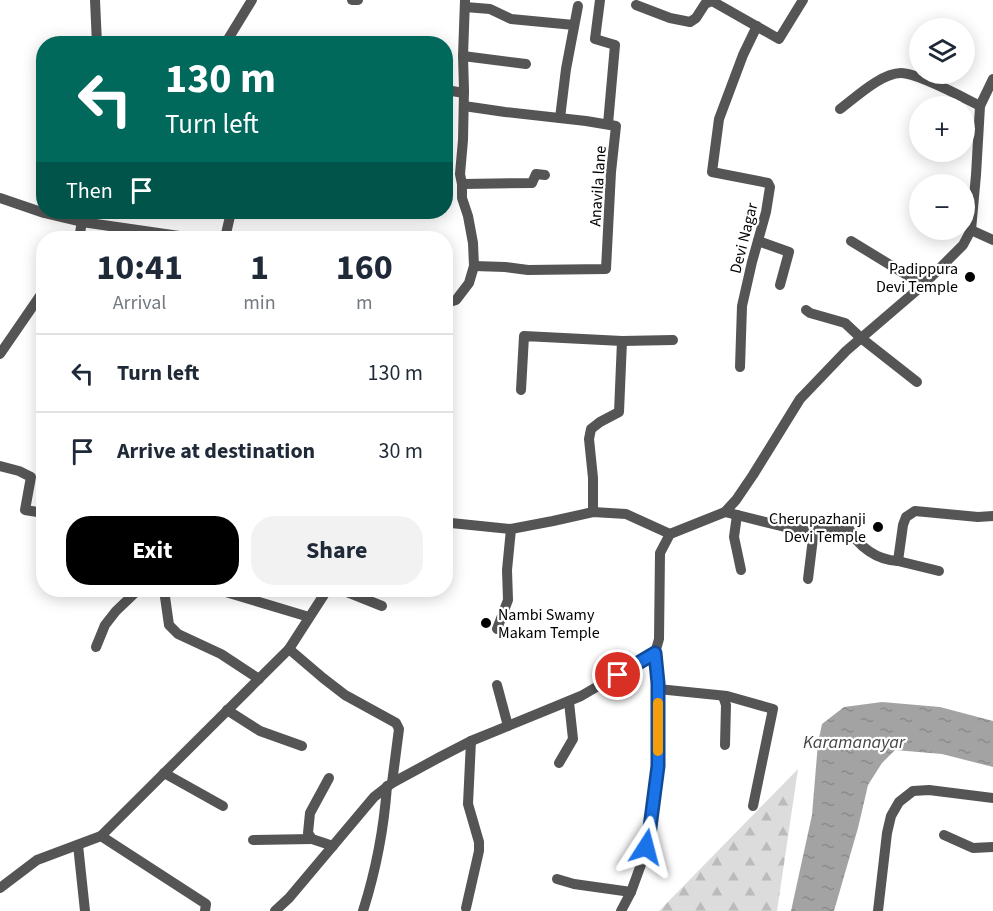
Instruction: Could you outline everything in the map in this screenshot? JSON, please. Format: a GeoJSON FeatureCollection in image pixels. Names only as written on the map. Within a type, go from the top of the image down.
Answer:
{"type":"FeatureCollection","features":[{"type":"Feature","properties":{"kind":"street"},"geometry":{"type":"LineString","coordinates":[[95,0],[97,36]]}},
{"type":"Feature","properties":{"kind":"street"},"geometry":{"type":"LineString","coordinates":[[230,36],[252,0]]}},
{"type":"Feature","properties":{"kind":"street"},"geometry":{"type":"LineString","coordinates":[[352,0],[358,0]]}},
{"type":"Feature","properties":{"kind":"street"},"geometry":{"type":"LineString","coordinates":[[600,0],[595,39],[615,45],[608,124]]}},
{"type":"Feature","properties":{"kind":"street"},"geometry":{"type":"LineString","coordinates":[[636,4],[670,18],[690,22],[696,18],[705,3],[712,2],[779,39],[803,0]]}},
{"type":"Feature","properties":{"kind":"street"},"geometry":{"type":"LineString","coordinates":[[453,301],[469,283],[474,266],[473,243],[462,198],[460,174],[463,141],[465,4],[490,9],[511,19],[574,25]]}},
{"type":"Feature","properties":{"kind":"street"},"geometry":{"type":"LineString","coordinates":[[560,118],[566,69],[578,6]]}},
{"type":"Feature","properties":{"kind":"street","name":"Devi Nagar"},"geometry":{"type":"LineString","coordinates":[[740,367],[742,306],[766,212],[770,187],[768,183],[712,172],[719,119],[743,55],[757,26]]}},
{"type":"Feature","properties":{"kind":"street"},"geometry":{"type":"LineString","coordinates":[[463,56],[526,64]]}},
{"type":"Feature","properties":{"kind":"street"},"geometry":{"type":"LineString","coordinates":[[840,109],[877,81],[899,73],[913,75],[980,106]]}},
{"type":"Feature","properties":{"kind":"street"},"geometry":{"type":"LineString","coordinates":[[975,186],[980,106],[993,79]]}},
{"type":"Feature","properties":{"kind":"street"},"geometry":{"type":"LineString","coordinates":[[453,91],[464,93]]}},
{"type":"Feature","properties":{"kind":"street","name":"Anavila lane"},"geometry":{"type":"LineString","coordinates":[[464,106],[616,126],[606,269],[528,270],[474,266]]}},
{"type":"Feature","properties":{"kind":"street"},"geometry":{"type":"LineString","coordinates":[[462,184],[532,183],[536,174],[545,175]]}},
{"type":"Feature","properties":{"kind":"street"},"geometry":{"type":"LineString","coordinates":[[0,198],[36,210]]}},
{"type":"Feature","properties":{"kind":"street"},"geometry":{"type":"LineString","coordinates":[[94,219],[157,231]]}},
{"type":"Feature","properties":{"kind":"street"},"geometry":{"type":"LineString","coordinates":[[975,232],[993,240]]}},
{"type":"Feature","properties":{"kind":"street"},"geometry":{"type":"LineString","coordinates":[[621,911],[631,892],[649,835],[658,766],[658,689],[655,653],[659,639],[660,553],[670,534],[724,512],[736,500],[800,399],[846,351],[923,285],[966,240]]}},
{"type":"Feature","properties":{"kind":"street"},"geometry":{"type":"LineString","coordinates":[[758,241],[789,252],[780,285]]}},
{"type":"Feature","properties":{"kind":"street"},"geometry":{"type":"LineString","coordinates":[[851,241],[923,285]]}},
{"type":"Feature","properties":{"kind":"street"},"geometry":{"type":"LineString","coordinates":[[0,354],[36,303]]}},
{"type":"Feature","properties":{"kind":"street"},"geometry":{"type":"LineString","coordinates":[[806,310],[845,323],[917,382]]}},
{"type":"Feature","properties":{"kind":"street"},"geometry":{"type":"LineString","coordinates":[[521,390],[524,336],[622,341],[673,340]]}},
{"type":"Feature","properties":{"kind":"street"},"geometry":{"type":"LineString","coordinates":[[594,512],[589,439],[591,429],[619,412],[622,341]]}},
{"type":"Feature","properties":{"kind":"street"},"geometry":{"type":"LineString","coordinates":[[0,467],[19,471],[31,477],[25,510],[36,512]]}},
{"type":"Feature","properties":{"kind":"street"},"geometry":{"type":"LineString","coordinates":[[898,561],[906,517],[915,511],[978,517],[993,516]]}},
{"type":"Feature","properties":{"kind":"street"},"geometry":{"type":"LineString","coordinates":[[453,524],[511,529],[594,512],[626,514],[670,534]]}},
{"type":"Feature","properties":{"kind":"street"},"geometry":{"type":"LineString","coordinates":[[724,512],[784,527],[814,530],[849,527],[854,538],[867,550],[887,561],[898,561],[939,571]]}},
{"type":"Feature","properties":{"kind":"street"},"geometry":{"type":"LineString","coordinates":[[737,515],[734,537],[741,570]]}},
{"type":"Feature","properties":{"kind":"street"},"geometry":{"type":"LineString","coordinates":[[497,629],[508,600],[507,570],[511,529]]}},
{"type":"Feature","properties":{"kind":"street"},"geometry":{"type":"LineString","coordinates":[[808,579],[814,530]]}},
{"type":"Feature","properties":{"kind":"street"},"geometry":{"type":"LineString","coordinates":[[96,647],[105,625],[131,597]]}},
{"type":"Feature","properties":{"kind":"street"},"geometry":{"type":"LineString","coordinates":[[165,597],[169,625],[178,634],[221,654],[259,679]]}},
{"type":"Feature","properties":{"kind":"street"},"geometry":{"type":"LineString","coordinates":[[242,597],[309,617]]}},
{"type":"Feature","properties":{"kind":"street"},"geometry":{"type":"LineString","coordinates":[[0,888],[37,860],[101,836],[289,649],[322,597]]}},
{"type":"Feature","properties":{"kind":"street"},"geometry":{"type":"LineString","coordinates":[[360,597],[382,606]]}},
{"type":"Feature","properties":{"kind":"street"},"geometry":{"type":"LineString","coordinates":[[289,649],[345,695],[396,723],[399,729],[384,819],[363,911]]}},
{"type":"Feature","properties":{"kind":"street"},"geometry":{"type":"LineString","coordinates":[[275,911],[289,898],[374,797],[390,784],[471,741],[581,696],[655,653]]}},
{"type":"Feature","properties":{"kind":"street"},"geometry":{"type":"LineString","coordinates":[[497,685],[508,726]]}},
{"type":"Feature","properties":{"kind":"street"},"geometry":{"type":"LineString","coordinates":[[658,689],[723,696],[773,710],[753,806]]}},
{"type":"Feature","properties":{"kind":"street"},"geometry":{"type":"LineString","coordinates":[[723,696],[726,705],[725,745]]}},
{"type":"Feature","properties":{"kind":"street"},"geometry":{"type":"LineString","coordinates":[[559,763],[573,739],[568,702]]}},
{"type":"Feature","properties":{"kind":"street"},"geometry":{"type":"LineString","coordinates":[[227,710],[260,731],[302,746]]}},
{"type":"Feature","properties":{"kind":"street"},"geometry":{"type":"LineString","coordinates":[[466,908],[479,851],[479,842],[468,804],[471,741]]}},
{"type":"Feature","properties":{"kind":"street"},"geometry":{"type":"LineString","coordinates":[[164,773],[223,806]]}},
{"type":"Feature","properties":{"kind":"street"},"geometry":{"type":"LineString","coordinates":[[312,839],[308,833],[310,813],[329,778]]}},
{"type":"Feature","properties":{"kind":"street"},"geometry":{"type":"LineString","coordinates":[[878,911],[887,833],[891,816],[899,802],[913,791],[929,790],[993,798]]}},
{"type":"Feature","properties":{"kind":"street"},"geometry":{"type":"LineString","coordinates":[[944,835],[974,849],[993,847]]}},
{"type":"Feature","properties":{"kind":"street"},"geometry":{"type":"LineString","coordinates":[[101,836],[207,904],[206,911]]}},
{"type":"Feature","properties":{"kind":"street"},"geometry":{"type":"LineString","coordinates":[[253,840],[312,839],[333,846]]}},
{"type":"Feature","properties":{"kind":"street"},"geometry":{"type":"LineString","coordinates":[[78,845],[85,911]]}},
{"type":"Feature","properties":{"kind":"street"},"geometry":{"type":"LineString","coordinates":[[557,879],[574,884],[631,892]]}},
{"type":"Feature","properties":{"kind":"green space"},"geometry":{"type":"Polygon","coordinates":[[[798,769],[777,911],[659,911],[798,769]]]}},
{"type":"Feature","properties":{"kind":"water","name":"Karamanayar"},"geometry":{"type":"Polygon","coordinates":[[[882,702],[940,707],[993,721],[993,767],[942,754],[895,750],[882,763],[868,785],[834,911],[791,911],[812,815],[818,743],[822,724],[844,707],[882,702]]]}},
{"type":"Feature","properties":{"kind":"slow traffic"},"geometry":{"type":"LineString","coordinates":[[658,703],[658,751]]}},
{"type":"Feature","properties":{"kind":"place","name":"Padippura Devi Temple"},"geometry":{"type":"Point","coordinates":[970,277]}},
{"type":"Feature","properties":{"kind":"place","name":"Cherupazhanji Devi Temple"},"geometry":{"type":"Point","coordinates":[878,527]}},
{"type":"Feature","properties":{"kind":"place","name":"Nambi Swamy Makam Temple"},"geometry":{"type":"Point","coordinates":[486,623]}},
{"type":"Feature","properties":{"kind":"route"},"geometry":{"type":"LineString","coordinates":[[618,675],[655,653],[658,683],[658,766],[646,847]]}}]}
